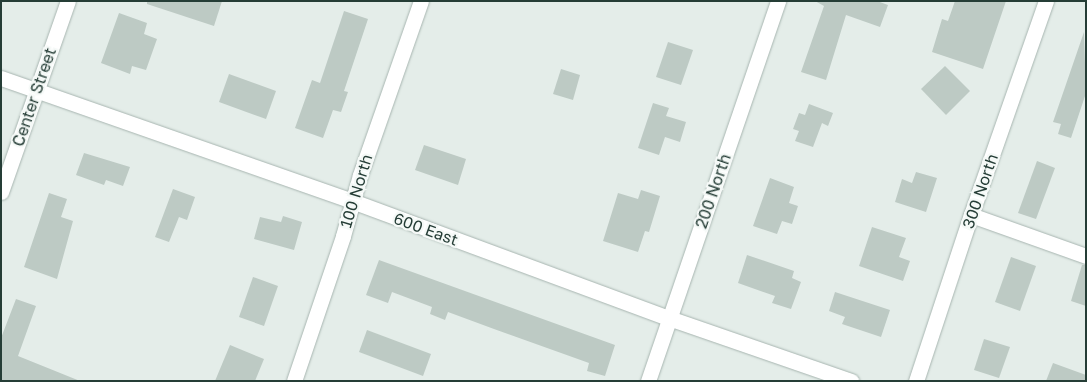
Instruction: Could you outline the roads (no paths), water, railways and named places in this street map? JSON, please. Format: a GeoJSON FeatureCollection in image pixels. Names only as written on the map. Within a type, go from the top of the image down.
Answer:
{"type":"FeatureCollection","features":[{"type":"Feature","properties":{"kind":"street","name":"Center Street"},"geometry":{"type":"LineString","coordinates":[[1,192],[68,1]]}},
{"type":"Feature","properties":{"kind":"street","name":"100 North"},"geometry":{"type":"LineString","coordinates":[[294,381],[343,236],[352,201],[420,1]]}},
{"type":"Feature","properties":{"kind":"street","name":"200 North"},"geometry":{"type":"LineString","coordinates":[[648,381],[778,1]]}},
{"type":"Feature","properties":{"kind":"street","name":"300 North"},"geometry":{"type":"LineString","coordinates":[[916,381],[971,215],[1046,1]]}},
{"type":"Feature","properties":{"kind":"street","name":"600 East"},"geometry":{"type":"LineString","coordinates":[[1,78],[352,201],[669,318],[850,381]]}},
{"type":"Feature","properties":{"kind":"street"},"geometry":{"type":"LineString","coordinates":[[971,215],[1086,256]]}}]}
